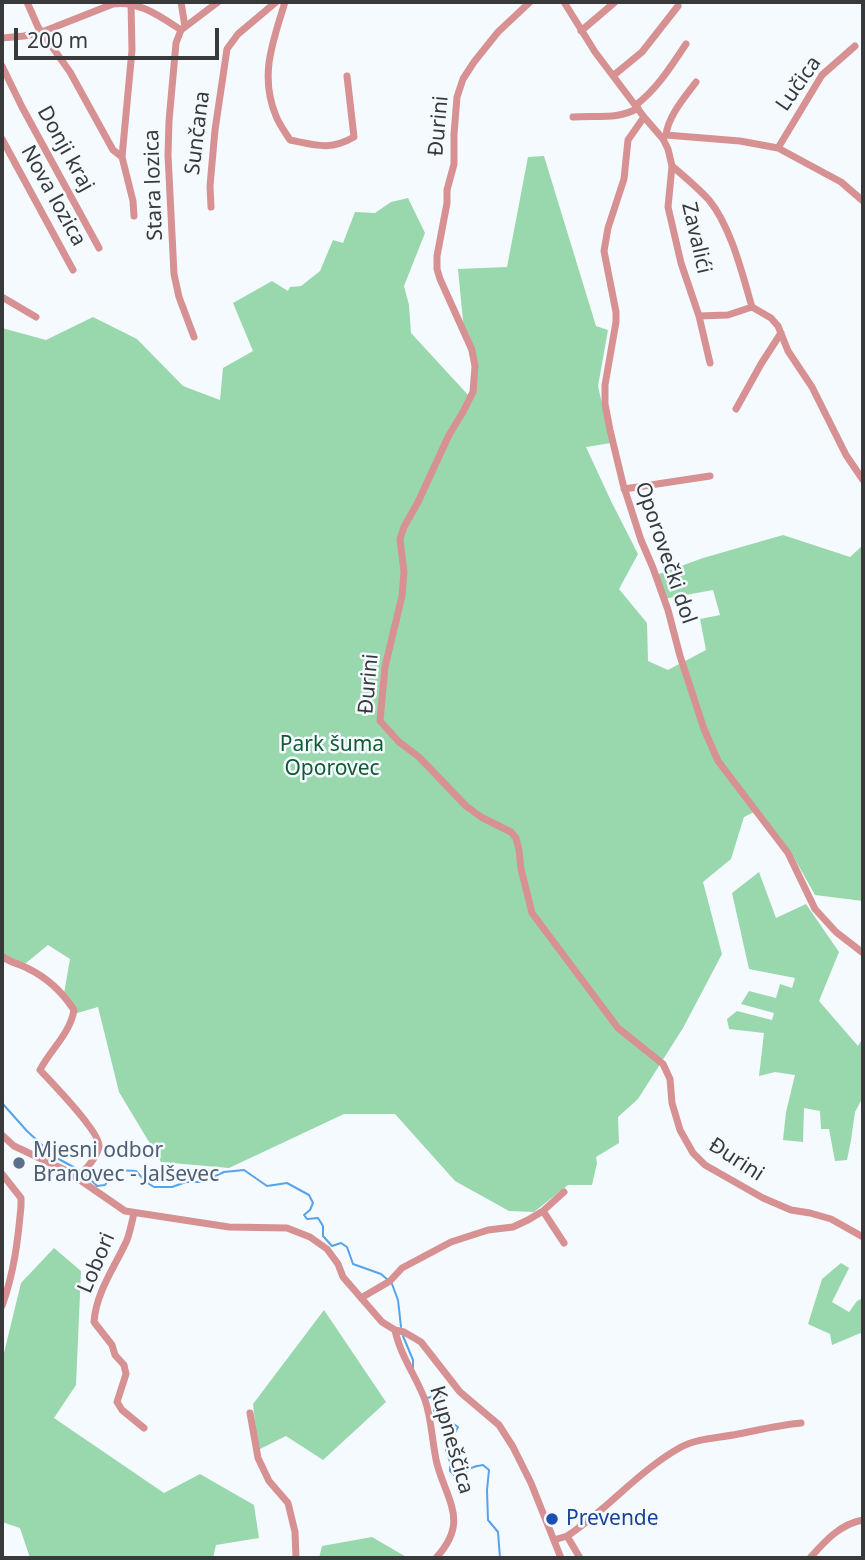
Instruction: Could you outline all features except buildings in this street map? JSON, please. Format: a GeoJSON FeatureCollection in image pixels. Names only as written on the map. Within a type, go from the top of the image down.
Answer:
{"type":"FeatureCollection","features":[{"type":"Feature","properties":{"kind":"street"},"geometry":{"type":"LineString","coordinates":[[27,2],[38,27],[70,72],[113,150],[122,157]]}},
{"type":"Feature","properties":{"kind":"street"},"geometry":{"type":"LineString","coordinates":[[90,2],[94,11]]}},
{"type":"Feature","properties":{"kind":"street"},"geometry":{"type":"LineString","coordinates":[[2,38],[42,32],[113,4],[125,2],[143,7],[183,28]]}},
{"type":"Feature","properties":{"kind":"street"},"geometry":{"type":"LineString","coordinates":[[181,2],[183,28]]}},
{"type":"Feature","properties":{"kind":"street"},"geometry":{"type":"LineString","coordinates":[[183,28],[218,2]]}},
{"type":"Feature","properties":{"kind":"street","name":"Sunčana"},"geometry":{"type":"LineString","coordinates":[[211,207],[215,130],[227,50],[238,34],[276,2]]}},
{"type":"Feature","properties":{"kind":"street"},"geometry":{"type":"LineString","coordinates":[[285,2],[267,75],[276,117],[290,140],[323,147],[341,145],[354,137],[347,76]]}},
{"type":"Feature","properties":{"kind":"street","name":"Đurini"},"geometry":{"type":"LineString","coordinates":[[530,2],[498,32],[474,62],[463,79],[457,97],[454,164],[447,190],[437,256],[440,279],[472,350],[475,366],[473,392],[443,447],[400,539],[404,572],[402,596],[385,667],[380,721],[399,743],[419,757],[466,806],[511,832],[516,838],[532,913],[618,1028],[663,1064],[670,1079],[672,1103],[680,1129],[692,1153],[705,1165],[763,1198],[791,1210],[831,1219],[863,1237]]}},
{"type":"Feature","properties":{"kind":"street"},"geometry":{"type":"LineString","coordinates":[[564,2],[595,52],[644,117],[664,137],[672,166],[703,194],[716,211],[733,244],[752,307],[771,318],[778,326],[788,351],[812,387],[846,455],[863,480]]}},
{"type":"Feature","properties":{"kind":"street"},"geometry":{"type":"LineString","coordinates":[[581,31],[615,2]]}},
{"type":"Feature","properties":{"kind":"street"},"geometry":{"type":"LineString","coordinates":[[131,3],[132,50],[122,157],[134,216]]}},
{"type":"Feature","properties":{"kind":"street"},"geometry":{"type":"LineString","coordinates":[[614,75],[642,52],[678,6]]}},
{"type":"Feature","properties":{"kind":"street","name":"Stara lozica"},"geometry":{"type":"LineString","coordinates":[[183,28],[176,43],[168,155],[174,274],[179,297],[194,337]]}},
{"type":"Feature","properties":{"kind":"street"},"geometry":{"type":"LineString","coordinates":[[573,117],[631,113],[663,78],[686,44]]}},
{"type":"Feature","properties":{"kind":"street","name":"Lučica"},"geometry":{"type":"LineString","coordinates":[[778,148],[822,75],[855,46]]}},
{"type":"Feature","properties":{"kind":"street","name":"Donji kraj"},"geometry":{"type":"LineString","coordinates":[[2,66],[99,248]]}},
{"type":"Feature","properties":{"kind":"street"},"geometry":{"type":"LineString","coordinates":[[664,137],[679,106],[696,82]]}},
{"type":"Feature","properties":{"kind":"street","name":"Oporovečki dol"},"geometry":{"type":"LineString","coordinates":[[644,117],[628,140],[624,179],[608,228],[604,251],[616,312],[606,376],[605,404],[624,489],[668,610],[704,729],[718,761],[788,853],[815,909],[836,932],[863,953]]}},
{"type":"Feature","properties":{"kind":"street"},"geometry":{"type":"LineString","coordinates":[[664,137],[740,141],[778,148],[841,182],[863,201]]}},
{"type":"Feature","properties":{"kind":"street","name":"Nova lozica"},"geometry":{"type":"LineString","coordinates":[[2,139],[73,270]]}},
{"type":"Feature","properties":{"kind":"street","name":"Zavalići"},"geometry":{"type":"LineString","coordinates":[[672,166],[668,207],[710,363]]}},
{"type":"Feature","properties":{"kind":"street"},"geometry":{"type":"LineString","coordinates":[[2,298],[36,317]]}},
{"type":"Feature","properties":{"kind":"street"},"geometry":{"type":"LineString","coordinates":[[699,316],[728,315],[752,307]]}},
{"type":"Feature","properties":{"kind":"street"},"geometry":{"type":"LineString","coordinates":[[736,409],[781,333]]}},
{"type":"Feature","properties":{"kind":"street"},"geometry":{"type":"LineString","coordinates":[[624,489],[710,476]]}},
{"type":"Feature","properties":{"kind":"street"},"geometry":{"type":"LineString","coordinates":[[2,956],[12,963],[33,970],[60,991],[74,1010],[68,1028],[40,1070],[86,1121],[99,1142],[100,1146],[91,1162],[77,1178]]}},
{"type":"Feature","properties":{"kind":"street"},"geometry":{"type":"LineString","coordinates":[[2,1135],[14,1146],[52,1163],[116,1206],[134,1213],[229,1227],[287,1228],[310,1237],[327,1249],[338,1264],[343,1277],[382,1322],[421,1342],[460,1392],[499,1426],[531,1483],[561,1558]]}},
{"type":"Feature","properties":{"kind":"street"},"geometry":{"type":"LineString","coordinates":[[2,1174],[20,1198],[21,1206],[12,1274],[2,1306]]}},
{"type":"Feature","properties":{"kind":"street"},"geometry":{"type":"LineString","coordinates":[[361,1298],[390,1282],[402,1268],[451,1242],[488,1230],[513,1227],[542,1211],[564,1192]]}},
{"type":"Feature","properties":{"kind":"street"},"geometry":{"type":"LineString","coordinates":[[542,1211],[564,1243]]}},
{"type":"Feature","properties":{"kind":"street","name":"Lobori"},"geometry":{"type":"LineString","coordinates":[[134,1213],[128,1237],[110,1272],[94,1322],[124,1365],[126,1374],[117,1402],[122,1410],[144,1428]]}},
{"type":"Feature","properties":{"kind":"street","name":"Kupneščica"},"geometry":{"type":"LineString","coordinates":[[399,1331],[397,1342],[425,1400],[437,1462],[454,1513],[454,1529],[447,1546],[436,1558]]}},
{"type":"Feature","properties":{"kind":"street"},"geometry":{"type":"LineString","coordinates":[[250,1413],[258,1458],[269,1481],[288,1503],[295,1532],[296,1558]]}},
{"type":"Feature","properties":{"kind":"street"},"geometry":{"type":"LineString","coordinates":[[554,1540],[579,1528],[629,1484],[682,1446],[779,1424],[801,1423]]}},
{"type":"Feature","properties":{"kind":"street"},"geometry":{"type":"LineString","coordinates":[[810,1558],[846,1524],[863,1520]]}},
{"type":"Feature","properties":{"kind":"street"},"geometry":{"type":"LineString","coordinates":[[567,1536],[580,1558]]}},
{"type":"Feature","properties":{"kind":"green space","name":"Park šuma Oporovec"},"geometry":{"type":"Polygon","coordinates":[[[544,156],[596,326],[608,330],[598,386],[611,443],[586,447],[638,554],[619,589],[647,623],[648,661],[668,670],[706,650],[700,619],[720,615],[713,590],[664,599],[656,575],[783,535],[850,557],[863,545],[863,901],[815,895],[792,854],[758,810],[744,817],[731,859],[703,882],[722,954],[683,1028],[638,1099],[618,1117],[619,1143],[596,1157],[592,1185],[568,1185],[534,1212],[509,1211],[455,1181],[395,1114],[344,1114],[229,1168],[161,1162],[119,1092],[98,1007],[74,1014],[63,999],[70,959],[48,945],[26,963],[2,957],[2,328],[46,340],[93,317],[137,339],[183,386],[220,400],[223,368],[253,351],[233,303],[272,281],[288,291],[290,287],[301,286],[320,271],[333,240],[343,243],[355,212],[375,213],[391,202],[408,198],[425,233],[404,286],[409,305],[411,333],[469,396],[473,371],[464,331],[458,269],[507,267],[528,157],[544,156]]]}},
{"type":"Feature","properties":{"kind":"green space"},"geometry":{"type":"Polygon","coordinates":[[[759,872],[776,918],[806,904],[839,952],[819,1001],[858,1046],[863,1038],[863,1097],[855,1112],[847,1160],[835,1161],[829,1129],[821,1129],[820,1111],[804,1108],[803,1142],[783,1140],[786,1112],[795,1075],[775,1072],[759,1076],[764,1033],[729,1029],[727,1019],[737,1011],[772,1020],[774,1013],[741,1004],[749,991],[776,998],[780,984],[792,988],[795,978],[749,969],[732,893],[759,872]]]}},
{"type":"Feature","properties":{"kind":"green space"},"geometry":{"type":"Polygon","coordinates":[[[54,1248],[81,1271],[76,1385],[54,1418],[164,1493],[200,1474],[254,1505],[259,1538],[216,1545],[213,1558],[30,1558],[20,1528],[2,1522],[2,1361],[21,1283],[54,1248]]]}},
{"type":"Feature","properties":{"kind":"green space"},"geometry":{"type":"Polygon","coordinates":[[[841,1263],[849,1268],[832,1302],[849,1312],[857,1301],[863,1298],[863,1332],[832,1345],[830,1334],[808,1324],[822,1279],[841,1263]]]}},
{"type":"Feature","properties":{"kind":"green space"},"geometry":{"type":"Polygon","coordinates":[[[324,1310],[386,1402],[323,1460],[286,1436],[258,1450],[253,1404],[324,1310]]]}},
{"type":"Feature","properties":{"kind":"green space"},"geometry":{"type":"Polygon","coordinates":[[[372,1537],[408,1558],[319,1558],[322,1546],[372,1537]]]}},
{"type":"Feature","properties":{"kind":"waterway"},"geometry":{"type":"LineString","coordinates":[[2,1103],[55,1157],[79,1170]]}},
{"type":"Feature","properties":{"kind":"waterway"},"geometry":{"type":"LineString","coordinates":[[87,1176],[97,1186],[105,1185],[116,1170],[136,1171],[154,1187],[172,1187],[186,1182],[202,1182],[224,1172],[244,1170],[267,1186],[287,1183],[309,1195],[313,1203],[304,1215],[307,1219],[318,1218],[323,1226],[323,1236],[332,1246],[341,1243],[347,1247],[353,1264],[381,1274],[388,1280]]}},
{"type":"Feature","properties":{"kind":"waterway"},"geometry":{"type":"LineString","coordinates":[[392,1284],[398,1300],[401,1327]]}},
{"type":"Feature","properties":{"kind":"waterway"},"geometry":{"type":"LineString","coordinates":[[403,1336],[413,1360],[413,1368]]}},
{"type":"Feature","properties":{"kind":"waterway"},"geometry":{"type":"LineString","coordinates":[[427,1398],[439,1392],[442,1394],[434,1411],[458,1427],[446,1450],[450,1471],[455,1476],[462,1475],[471,1468],[483,1465],[489,1470],[488,1520],[498,1532],[500,1558]]}},
{"type":"Feature","properties":{"kind":"place","name":"Mjesni odbor Branovec - Jalševec"},"geometry":{"type":"Point","coordinates":[19,1163]}},
{"type":"Feature","properties":{"kind":"place","name":"Prevende"},"geometry":{"type":"Point","coordinates":[552,1519]}}]}
